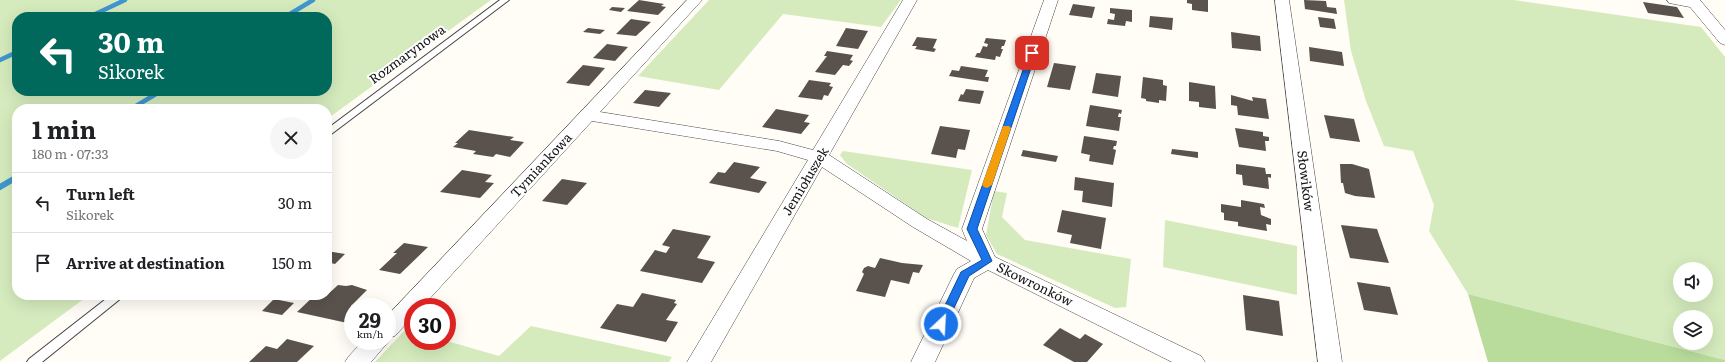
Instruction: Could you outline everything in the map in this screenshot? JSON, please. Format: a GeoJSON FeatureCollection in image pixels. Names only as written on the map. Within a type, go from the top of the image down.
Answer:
{"type":"FeatureCollection","features":[{"type":"Feature","properties":{"kind":"street","name":"Tymiankowa"},"geometry":{"type":"LineString","coordinates":[[396,320],[695,0]]}},
{"type":"Feature","properties":{"kind":"street","name":"Jemiołuszek"},"geometry":{"type":"LineString","coordinates":[[699,362],[910,0]]}},
{"type":"Feature","properties":{"kind":"street"},"geometry":{"type":"LineString","coordinates":[[987,261],[972,229],[1051,0]]}},
{"type":"Feature","properties":{"kind":"street","name":"Słowików"},"geometry":{"type":"LineString","coordinates":[[1282,0],[1330,362]]}},
{"type":"Feature","properties":{"kind":"street"},"geometry":{"type":"LineString","coordinates":[[1674,0],[1695,3],[1725,40]]}},
{"type":"Feature","properties":{"kind":"street"},"geometry":{"type":"LineString","coordinates":[[587,116],[779,146],[819,157],[920,223],[987,261]]}},
{"type":"Feature","properties":{"kind":"street","name":"Skowronków"},"geometry":{"type":"LineString","coordinates":[[923,362],[965,274],[987,261],[1194,362]]}},
{"type":"Feature","properties":{"kind":"street"},"geometry":{"type":"LineString","coordinates":[[357,362],[368,350]]}},
{"type":"Feature","properties":{"kind":"lane","name":"Rozmarynowa"},"geometry":{"type":"LineString","coordinates":[[332,129],[390,84],[505,0]]}},
{"type":"Feature","properties":{"kind":"lane"},"geometry":{"type":"LineString","coordinates":[[33,362],[113,300]]}},
{"type":"Feature","properties":{"kind":"green space"},"geometry":{"type":"Polygon","coordinates":[[[0,0],[491,0],[332,115],[332,104],[12,104],[12,300],[82,300],[0,361],[0,0]]]}},
{"type":"Feature","properties":{"kind":"green space"},"geometry":{"type":"Polygon","coordinates":[[[709,0],[901,0],[881,27],[783,14],[719,90],[638,76],[709,0]]]}},
{"type":"Feature","properties":{"kind":"green space"},"geometry":{"type":"Polygon","coordinates":[[[1344,0],[1514,0],[1701,27],[1725,57],[1725,360],[1686,350],[1713,350],[1713,310],[1673,310],[1673,347],[1468,294],[1429,231],[1434,205],[1413,151],[1384,146],[1366,101],[1351,51],[1344,0]]]}},
{"type":"Feature","properties":{"kind":"green space"},"geometry":{"type":"Polygon","coordinates":[[[843,151],[972,170],[958,228],[926,218],[847,164],[840,155],[843,151]]]}},
{"type":"Feature","properties":{"kind":"green space"},"geometry":{"type":"Polygon","coordinates":[[[994,191],[1007,193],[1002,217],[1025,240],[1131,259],[1126,307],[1115,308],[997,254],[986,235],[994,191]]]}},
{"type":"Feature","properties":{"kind":"green space"},"geometry":{"type":"Polygon","coordinates":[[[1165,220],[1297,246],[1297,295],[1163,267],[1165,220]]]}},
{"type":"Feature","properties":{"kind":"green space"},"geometry":{"type":"Polygon","coordinates":[[[1468,294],[1673,347],[1673,350],[1686,350],[1725,360],[1725,362],[1488,362],[1468,294]]]}},
{"type":"Feature","properties":{"kind":"green space"},"geometry":{"type":"Polygon","coordinates":[[[531,326],[672,357],[669,362],[375,362],[386,350],[396,350],[396,340],[404,331],[404,350],[456,350],[456,344],[499,356],[531,326]]]}},
{"type":"Feature","properties":{"kind":"building"},"geometry":{"type":"Polygon","coordinates":[[[639,0],[664,4],[661,6],[666,7],[658,15],[627,11],[639,0]]]}},
{"type":"Feature","properties":{"kind":"building"},"geometry":{"type":"Polygon","coordinates":[[[1187,0],[1208,0],[1208,12],[1192,10],[1192,4],[1187,3],[1187,0]]]}},
{"type":"Feature","properties":{"kind":"building"},"geometry":{"type":"Polygon","coordinates":[[[1304,0],[1326,1],[1327,7],[1336,8],[1337,14],[1305,9],[1304,0]]]}},
{"type":"Feature","properties":{"kind":"building"},"geometry":{"type":"Polygon","coordinates":[[[1643,2],[1677,7],[1684,18],[1648,13],[1643,2]]]}},
{"type":"Feature","properties":{"kind":"building"},"geometry":{"type":"Polygon","coordinates":[[[1073,4],[1095,7],[1092,18],[1069,15],[1073,4]]]}},
{"type":"Feature","properties":{"kind":"building"},"geometry":{"type":"Polygon","coordinates":[[[612,7],[625,8],[621,12],[609,10],[612,7]]]}},
{"type":"Feature","properties":{"kind":"building"},"geometry":{"type":"Polygon","coordinates":[[[1110,8],[1132,10],[1132,22],[1126,21],[1125,26],[1107,24],[1108,19],[1114,20],[1115,14],[1110,13],[1110,8]]]}},
{"type":"Feature","properties":{"kind":"building"},"geometry":{"type":"Polygon","coordinates":[[[1150,16],[1173,18],[1172,30],[1149,27],[1150,16]]]}},
{"type":"Feature","properties":{"kind":"building"},"geometry":{"type":"Polygon","coordinates":[[[1318,17],[1334,19],[1336,29],[1320,27],[1318,17]]]}},
{"type":"Feature","properties":{"kind":"building"},"geometry":{"type":"Polygon","coordinates":[[[631,19],[651,22],[636,36],[616,34],[631,19]]]}},
{"type":"Feature","properties":{"kind":"building"},"geometry":{"type":"Polygon","coordinates":[[[588,28],[605,30],[600,34],[583,32],[588,28]]]}},
{"type":"Feature","properties":{"kind":"building"},"geometry":{"type":"Polygon","coordinates":[[[846,28],[868,31],[858,49],[836,46],[846,28]]]}},
{"type":"Feature","properties":{"kind":"building"},"geometry":{"type":"Polygon","coordinates":[[[1231,32],[1260,36],[1261,51],[1232,48],[1231,32]]]}},
{"type":"Feature","properties":{"kind":"building"},"geometry":{"type":"Polygon","coordinates":[[[917,37],[937,39],[933,48],[936,49],[934,52],[915,49],[917,46],[912,46],[917,37]]]}},
{"type":"Feature","properties":{"kind":"building"},"geometry":{"type":"Polygon","coordinates":[[[986,38],[1006,40],[1004,46],[1002,46],[1001,49],[1003,49],[1000,57],[996,56],[995,60],[975,57],[977,53],[980,53],[983,46],[987,47],[988,44],[984,43],[986,38]]]}},
{"type":"Feature","properties":{"kind":"building"},"geometry":{"type":"Polygon","coordinates":[[[607,44],[628,47],[615,61],[593,58],[607,44]]]}},
{"type":"Feature","properties":{"kind":"building"},"geometry":{"type":"Polygon","coordinates":[[[1309,47],[1342,52],[1344,66],[1310,61],[1309,47]]]}},
{"type":"Feature","properties":{"kind":"building"},"geometry":{"type":"Polygon","coordinates":[[[827,51],[853,55],[850,60],[853,61],[849,66],[843,65],[835,75],[815,72],[827,56],[824,56],[827,51]]]}},
{"type":"Feature","properties":{"kind":"building"},"geometry":{"type":"Polygon","coordinates":[[[1054,63],[1076,66],[1070,90],[1047,87],[1054,63]]]}},
{"type":"Feature","properties":{"kind":"building"},"geometry":{"type":"Polygon","coordinates":[[[583,65],[605,68],[589,86],[566,83],[583,65]]]}},
{"type":"Feature","properties":{"kind":"building"},"geometry":{"type":"Polygon","coordinates":[[[961,66],[988,70],[985,77],[989,77],[988,82],[949,76],[952,70],[959,71],[961,66]]]}},
{"type":"Feature","properties":{"kind":"building"},"geometry":{"type":"Polygon","coordinates":[[[1096,73],[1121,76],[1118,97],[1092,93],[1096,73]]]}},
{"type":"Feature","properties":{"kind":"building"},"geometry":{"type":"Polygon","coordinates":[[[1143,77],[1163,80],[1163,85],[1167,86],[1166,101],[1159,100],[1159,103],[1146,101],[1146,99],[1141,98],[1143,77]]]}},
{"type":"Feature","properties":{"kind":"building"},"geometry":{"type":"Polygon","coordinates":[[[809,80],[831,83],[829,86],[833,87],[828,96],[824,95],[822,100],[798,97],[809,80]]]}},
{"type":"Feature","properties":{"kind":"building"},"geometry":{"type":"Polygon","coordinates":[[[1189,82],[1215,86],[1216,109],[1199,107],[1199,102],[1189,101],[1189,82]]]}},
{"type":"Feature","properties":{"kind":"building"},"geometry":{"type":"Polygon","coordinates":[[[966,89],[984,91],[980,104],[958,101],[961,94],[963,95],[966,89]]]}},
{"type":"Feature","properties":{"kind":"building"},"geometry":{"type":"Polygon","coordinates":[[[645,90],[671,93],[659,107],[633,103],[645,90]]]}},
{"type":"Feature","properties":{"kind":"building"},"geometry":{"type":"Polygon","coordinates":[[[1231,95],[1253,101],[1252,97],[1266,99],[1269,119],[1238,115],[1237,106],[1231,105],[1231,95]]]}},
{"type":"Feature","properties":{"kind":"building"},"geometry":{"type":"Polygon","coordinates":[[[1090,105],[1122,110],[1118,117],[1121,117],[1119,131],[1086,126],[1090,105]]]}},
{"type":"Feature","properties":{"kind":"building"},"geometry":{"type":"Polygon","coordinates":[[[776,109],[809,115],[804,122],[810,123],[801,134],[762,127],[776,109]]]}},
{"type":"Feature","properties":{"kind":"building"},"geometry":{"type":"Polygon","coordinates":[[[1324,115],[1354,119],[1360,142],[1330,138],[1324,115]]]}},
{"type":"Feature","properties":{"kind":"building"},"geometry":{"type":"Polygon","coordinates":[[[940,126],[970,130],[965,150],[958,149],[956,158],[931,154],[940,126]]]}},
{"type":"Feature","properties":{"kind":"building"},"geometry":{"type":"Polygon","coordinates":[[[1235,128],[1263,132],[1263,136],[1269,137],[1269,141],[1265,141],[1266,151],[1239,147],[1235,128]]]}},
{"type":"Feature","properties":{"kind":"building"},"geometry":{"type":"Polygon","coordinates":[[[469,130],[514,137],[510,140],[524,142],[510,157],[496,154],[493,157],[473,154],[476,151],[453,147],[458,143],[455,143],[469,130]]]}},
{"type":"Feature","properties":{"kind":"building"},"geometry":{"type":"Polygon","coordinates":[[[1084,136],[1117,141],[1116,146],[1114,146],[1113,149],[1116,150],[1113,165],[1089,161],[1090,155],[1081,153],[1084,136]]]}},
{"type":"Feature","properties":{"kind":"building"},"geometry":{"type":"Polygon","coordinates":[[[1172,149],[1198,152],[1198,158],[1171,154],[1172,149]]]}},
{"type":"Feature","properties":{"kind":"building"},"geometry":{"type":"Polygon","coordinates":[[[1023,150],[1058,156],[1056,162],[1021,156],[1023,150]]]}},
{"type":"Feature","properties":{"kind":"building"},"geometry":{"type":"Polygon","coordinates":[[[734,162],[760,167],[750,178],[767,182],[759,193],[709,183],[718,172],[725,173],[734,162]]]}},
{"type":"Feature","properties":{"kind":"building"},"geometry":{"type":"Polygon","coordinates":[[[1236,164],[1265,168],[1266,174],[1271,174],[1271,178],[1268,177],[1269,189],[1243,185],[1242,175],[1236,174],[1236,164]]]}},
{"type":"Feature","properties":{"kind":"building"},"geometry":{"type":"Polygon","coordinates":[[[1340,164],[1352,164],[1369,169],[1375,198],[1355,196],[1345,193],[1343,183],[1341,183],[1340,164]]]}},
{"type":"Feature","properties":{"kind":"building"},"geometry":{"type":"Polygon","coordinates":[[[462,170],[492,175],[485,182],[494,183],[480,198],[440,192],[462,170]]]}},
{"type":"Feature","properties":{"kind":"building"},"geometry":{"type":"Polygon","coordinates":[[[1075,177],[1114,183],[1112,207],[1082,202],[1083,191],[1074,190],[1075,177]]]}},
{"type":"Feature","properties":{"kind":"building"},"geometry":{"type":"Polygon","coordinates":[[[562,179],[587,183],[567,205],[542,201],[562,179]]]}},
{"type":"Feature","properties":{"kind":"building"},"geometry":{"type":"Polygon","coordinates":[[[1241,200],[1264,204],[1265,208],[1260,207],[1261,215],[1271,219],[1271,225],[1266,224],[1267,231],[1238,226],[1238,222],[1224,220],[1224,213],[1221,212],[1221,204],[1241,207],[1241,200]]]}},
{"type":"Feature","properties":{"kind":"building"},"geometry":{"type":"Polygon","coordinates":[[[1062,210],[1106,218],[1101,249],[1070,243],[1072,235],[1057,232],[1062,210]]]}},
{"type":"Feature","properties":{"kind":"building"},"geometry":{"type":"Polygon","coordinates":[[[1341,225],[1377,229],[1389,263],[1350,258],[1341,225]]]}},
{"type":"Feature","properties":{"kind":"building"},"geometry":{"type":"Polygon","coordinates":[[[673,229],[711,236],[697,258],[715,262],[702,283],[640,271],[655,250],[666,253],[670,247],[662,245],[673,229]]]}},
{"type":"Feature","properties":{"kind":"building"},"geometry":{"type":"Polygon","coordinates":[[[404,243],[428,247],[400,274],[379,270],[397,253],[393,253],[404,243]]]}},
{"type":"Feature","properties":{"kind":"building"},"geometry":{"type":"Polygon","coordinates":[[[332,252],[345,254],[335,264],[332,263],[332,252]]]}},
{"type":"Feature","properties":{"kind":"building"},"geometry":{"type":"Polygon","coordinates":[[[880,258],[902,263],[923,265],[919,273],[913,272],[909,284],[891,280],[885,297],[856,291],[864,274],[862,272],[864,268],[868,266],[875,268],[880,258]]]}},
{"type":"Feature","properties":{"kind":"building"},"geometry":{"type":"Polygon","coordinates":[[[1357,282],[1390,287],[1398,315],[1364,310],[1357,282]]]}},
{"type":"Feature","properties":{"kind":"building"},"geometry":{"type":"Polygon","coordinates":[[[338,285],[352,285],[367,290],[359,298],[344,298],[344,322],[297,312],[310,300],[332,300],[332,290],[338,285]]]}},
{"type":"Feature","properties":{"kind":"building"},"geometry":{"type":"Polygon","coordinates":[[[642,293],[676,300],[674,303],[677,304],[666,320],[678,322],[666,342],[600,328],[617,304],[633,307],[642,293]]]}},
{"type":"Feature","properties":{"kind":"building"},"geometry":{"type":"Polygon","coordinates":[[[1243,295],[1279,301],[1283,336],[1246,330],[1243,295]]]}},
{"type":"Feature","properties":{"kind":"building"},"geometry":{"type":"Polygon","coordinates":[[[273,300],[294,303],[282,315],[262,311],[273,300]]]}},
{"type":"Feature","properties":{"kind":"building"},"geometry":{"type":"Polygon","coordinates":[[[1060,328],[1080,339],[1085,334],[1103,344],[1087,362],[1074,362],[1043,345],[1060,328]]]}},
{"type":"Feature","properties":{"kind":"building"},"geometry":{"type":"Polygon","coordinates":[[[287,339],[314,346],[297,362],[249,362],[266,346],[277,349],[287,339]]]}},
{"type":"Feature","properties":{"kind":"waterway"},"geometry":{"type":"LineString","coordinates":[[100,12],[125,0]]}},
{"type":"Feature","properties":{"kind":"waterway"},"geometry":{"type":"LineString","coordinates":[[293,12],[313,0]]}},
{"type":"Feature","properties":{"kind":"waterway"},"geometry":{"type":"LineString","coordinates":[[0,60],[12,54]]}},
{"type":"Feature","properties":{"kind":"waterway"},"geometry":{"type":"LineString","coordinates":[[139,104],[153,96]]}},
{"type":"Feature","properties":{"kind":"waterway"},"geometry":{"type":"LineString","coordinates":[[0,187],[12,180]]}},
{"type":"Feature","properties":{"kind":"slow traffic"},"geometry":{"type":"LineString","coordinates":[[987,185],[1006,128]]}},
{"type":"Feature","properties":{"kind":"route"},"geometry":{"type":"LineString","coordinates":[[941,324],[965,274],[987,261],[972,229],[1032,53]]}}]}
